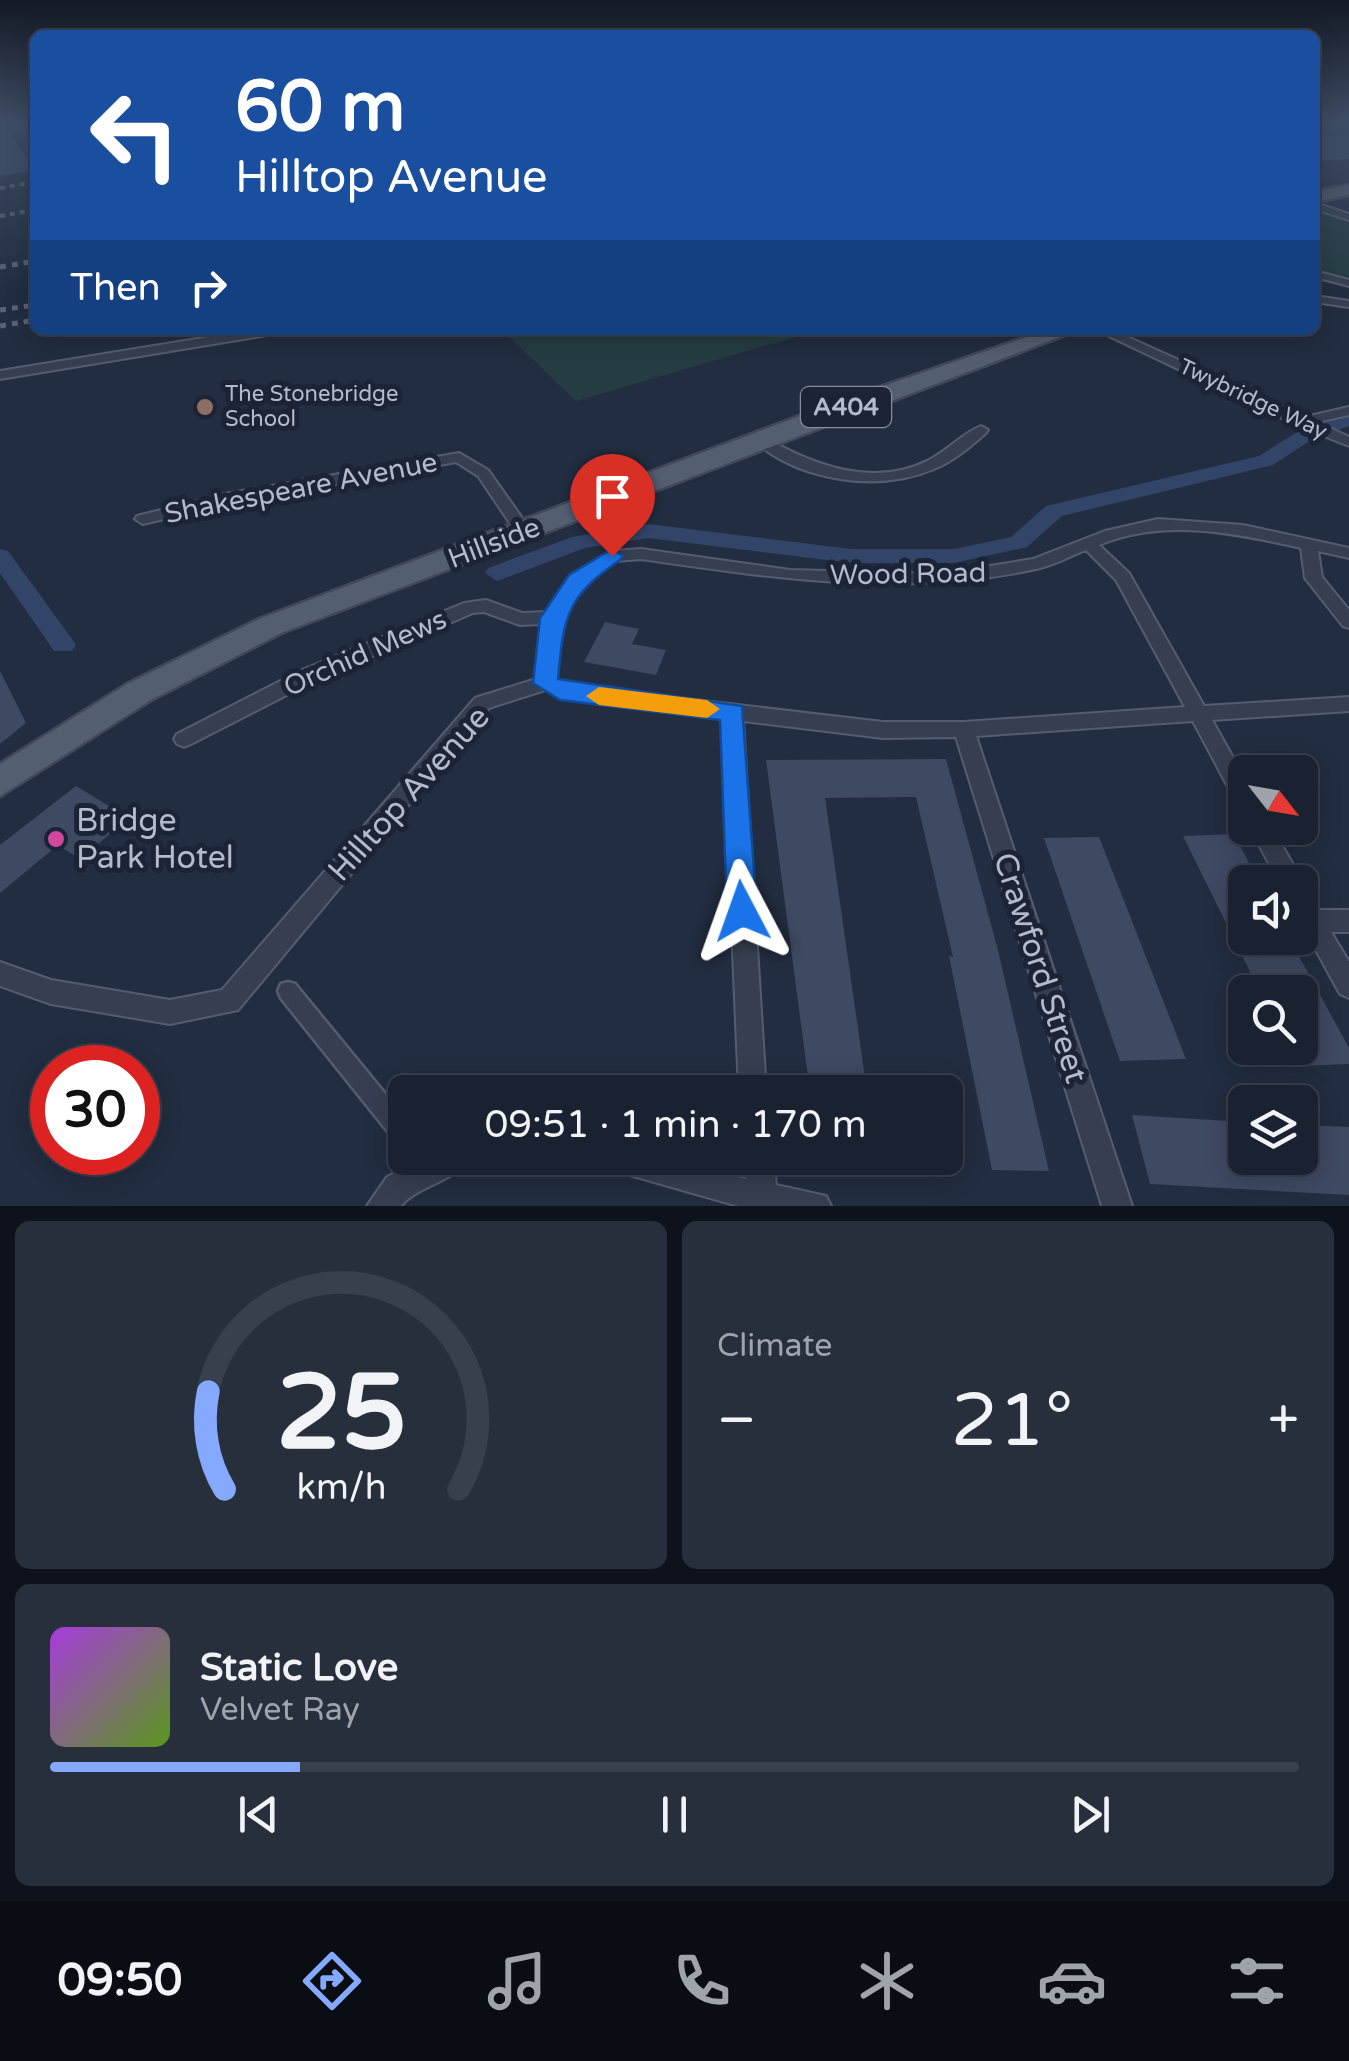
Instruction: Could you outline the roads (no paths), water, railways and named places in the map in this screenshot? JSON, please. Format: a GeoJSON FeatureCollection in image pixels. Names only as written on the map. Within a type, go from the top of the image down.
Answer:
{"type":"FeatureCollection","features":[{"type":"Feature","properties":{"kind":"main road"},"geometry":{"type":"LineString","coordinates":[[1320,196],[1349,190]]}},
{"type":"Feature","properties":{"kind":"main road","name":"Hillside"},"geometry":{"type":"LineString","coordinates":[[0,782],[108,711],[270,626],[760,440],[1054,335]]}},
{"type":"Feature","properties":{"kind":"street"},"geometry":{"type":"LineString","coordinates":[[1320,208],[1349,217]]}},
{"type":"Feature","properties":{"kind":"street"},"geometry":{"type":"LineString","coordinates":[[1320,275],[1349,283]]}},
{"type":"Feature","properties":{"kind":"street"},"geometry":{"type":"LineString","coordinates":[[1320,299],[1349,304]]}},
{"type":"Feature","properties":{"kind":"street"},"geometry":{"type":"LineString","coordinates":[[0,375],[244,335]]}},
{"type":"Feature","properties":{"kind":"street","name":"Twybridge Way"},"geometry":{"type":"LineString","coordinates":[[1113,335],[1349,442]]}},
{"type":"Feature","properties":{"kind":"street"},"geometry":{"type":"LineString","coordinates":[[1304,424],[1349,411]]}},
{"type":"Feature","properties":{"kind":"street"},"geometry":{"type":"LineString","coordinates":[[760,440],[809,468],[871,478],[915,472],[944,461],[981,430]]}},
{"type":"Feature","properties":{"kind":"street","name":"Shakespeare Avenue"},"geometry":{"type":"LineString","coordinates":[[143,519],[225,499],[459,457],[483,473],[524,532]]}},
{"type":"Feature","properties":{"kind":"street","name":"Wood Road"},"geometry":{"type":"LineString","coordinates":[[545,683],[552,618],[576,580],[612,556],[641,554],[810,576],[940,579],[1036,564],[1126,529],[1172,524],[1243,530],[1349,553]]}},
{"type":"Feature","properties":{"kind":"street"},"geometry":{"type":"LineString","coordinates":[[1088,543],[1123,577],[1228,767]]}},
{"type":"Feature","properties":{"kind":"street"},"geometry":{"type":"LineString","coordinates":[[1310,544],[1314,578],[1349,622]]}},
{"type":"Feature","properties":{"kind":"street","name":"Orchid Mews"},"geometry":{"type":"LineString","coordinates":[[184,739],[306,676],[470,606],[486,606],[520,619],[552,618]]}},
{"type":"Feature","properties":{"kind":"street"},"geometry":{"type":"LineString","coordinates":[[545,683],[560,691],[883,730],[964,729],[1349,704]]}},
{"type":"Feature","properties":{"kind":"street","name":"Hilltop Avenue"},"geometry":{"type":"LineString","coordinates":[[0,974],[51,992],[170,1012],[229,1001],[482,703],[545,683]]}},
{"type":"Feature","properties":{"kind":"street"},"geometry":{"type":"LineString","coordinates":[[733,712],[753,1075]]}},
{"type":"Feature","properties":{"kind":"street","name":"Crawford Street"},"geometry":{"type":"LineString","coordinates":[[964,729],[1117,1206]]}},
{"type":"Feature","properties":{"kind":"street"},"geometry":{"type":"LineString","coordinates":[[1318,913],[1349,921]]}},
{"type":"Feature","properties":{"kind":"street"},"geometry":{"type":"LineString","coordinates":[[1318,931],[1349,986]]}},
{"type":"Feature","properties":{"kind":"street"},"geometry":{"type":"LineString","coordinates":[[288,991],[388,1114]]}},
{"type":"Feature","properties":{"kind":"street"},"geometry":{"type":"LineString","coordinates":[[382,1206],[397,1187],[415,1175]]}},
{"type":"Feature","properties":{"kind":"street"},"geometry":{"type":"LineString","coordinates":[[680,1175],[762,1198],[816,1206]]}},
{"type":"Feature","properties":{"kind":"street"},"geometry":{"type":"LineString","coordinates":[[760,1175],[762,1198]]}},
{"type":"Feature","properties":{"kind":"waterway"},"geometry":{"type":"LineString","coordinates":[[497,573],[580,542],[648,531],[851,556],[954,556],[1019,542],[1054,511],[1266,461],[1301,438],[1349,419]]}},
{"type":"Feature","properties":{"kind":"waterway"},"geometry":{"type":"LineString","coordinates":[[0,556],[63,645]]}},
{"type":"Feature","properties":{"kind":"railway"},"geometry":{"type":"LineString","coordinates":[[0,188],[30,183]]}},
{"type":"Feature","properties":{"kind":"railway"},"geometry":{"type":"LineString","coordinates":[[0,216],[30,211]]}},
{"type":"Feature","properties":{"kind":"railway"},"geometry":{"type":"LineString","coordinates":[[0,267],[30,262]]}},
{"type":"Feature","properties":{"kind":"railway"},"geometry":{"type":"LineString","coordinates":[[0,310],[30,306]]}},
{"type":"Feature","properties":{"kind":"railway"},"geometry":{"type":"LineString","coordinates":[[0,326],[30,321]]}},
{"type":"Feature","properties":{"kind":"place","name":"The Stonebridge School"},"geometry":{"type":"Point","coordinates":[205,407]}},
{"type":"Feature","properties":{"kind":"place","name":"Bridge Park Hotel"},"geometry":{"type":"Point","coordinates":[56,839]}}]}
